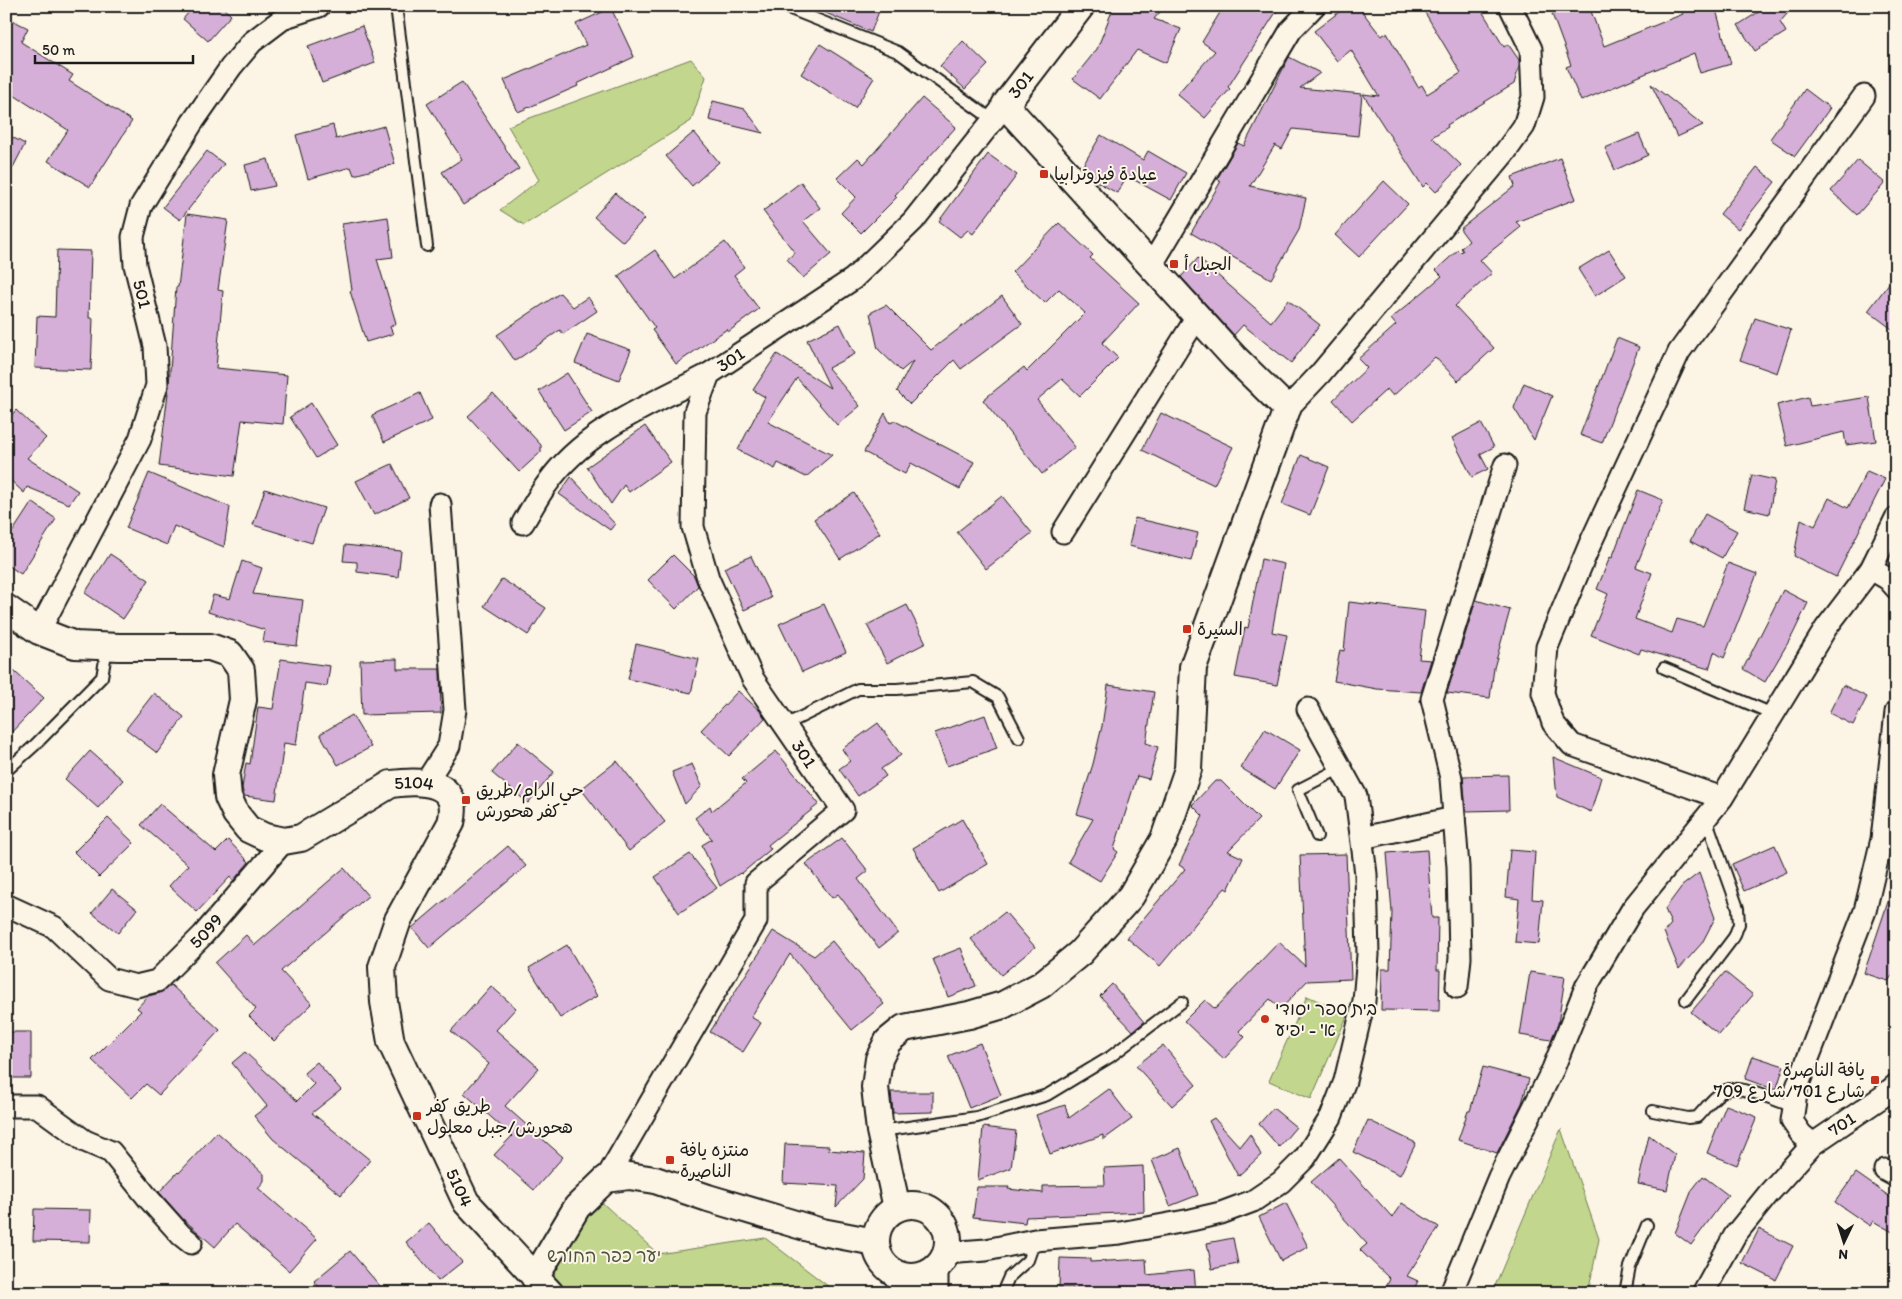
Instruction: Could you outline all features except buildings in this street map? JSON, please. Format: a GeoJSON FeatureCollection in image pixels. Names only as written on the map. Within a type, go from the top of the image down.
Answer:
{"type":"FeatureCollection","features":[{"type":"Feature","properties":{"kind":"street","name":"501"},"geometry":{"type":"LineString","coordinates":[[39,631],[140,439],[157,385],[155,346],[135,265],[133,237],[140,206],[197,115],[230,67],[252,42],[285,17],[319,6]]}},
{"type":"Feature","properties":{"kind":"street","name":"301"},"geometry":{"type":"LineString","coordinates":[[606,1179],[756,921],[756,882],[843,810],[753,678],[708,578],[694,527],[695,412],[710,374],[853,279],[912,221],[999,113],[1081,6]]}},
{"type":"Feature","properties":{"kind":"street"},"geometry":{"type":"LineString","coordinates":[[1150,266],[1291,30],[1314,6]]}},
{"type":"Feature","properties":{"kind":"street"},"geometry":{"type":"LineString","coordinates":[[897,1208],[880,1131],[875,1087],[879,1059],[888,1041],[904,1028],[969,1015],[1003,1005],[1041,985],[1080,953],[1132,896],[1164,839],[1188,769],[1193,668],[1287,409],[1320,374],[1506,151],[1524,126],[1533,97],[1531,49],[1510,6]]}},
{"type":"Feature","properties":{"kind":"street"},"geometry":{"type":"LineString","coordinates":[[1722,798],[1572,744],[1553,723],[1542,693],[1547,648],[1590,544],[1679,352],[1864,96]]}},
{"type":"Feature","properties":{"kind":"street"},"geometry":{"type":"LineString","coordinates":[[999,113],[1150,266],[1235,358],[1287,409]]}},
{"type":"Feature","properties":{"kind":"street"},"geometry":{"type":"LineString","coordinates":[[1062,532],[1197,317]]}},
{"type":"Feature","properties":{"kind":"street"},"geometry":{"type":"LineString","coordinates":[[523,523],[547,483],[570,457],[609,426],[710,374]]}},
{"type":"Feature","properties":{"kind":"street"},"geometry":{"type":"LineString","coordinates":[[1457,987],[1460,958],[1451,778],[1432,699],[1505,465]]}},
{"type":"Feature","properties":{"kind":"street"},"geometry":{"type":"LineString","coordinates":[[426,782],[450,746],[455,710],[440,504]]}},
{"type":"Feature","properties":{"kind":"street"},"geometry":{"type":"LineString","coordinates":[[1451,1293],[1499,1177],[1553,1070],[1586,987],[1633,908],[1722,798],[1826,628],[1871,569],[1896,518]]}},
{"type":"Feature","properties":{"kind":"street"},"geometry":{"type":"LineString","coordinates":[[1871,569],[1888,579],[1896,588]]}},
{"type":"Feature","properties":{"kind":"street"},"geometry":{"type":"LineString","coordinates":[[6,608],[39,631],[75,645],[107,647],[210,646],[230,654],[241,670],[243,700],[226,775],[228,797],[236,814],[248,828],[265,837],[284,841]]}},
{"type":"Feature","properties":{"kind":"street"},"geometry":{"type":"LineString","coordinates":[[937,1293],[941,1260],[947,1233],[943,1223],[928,1209],[908,1205],[897,1208],[881,1221],[875,1242],[880,1259],[898,1282],[920,1276],[941,1260],[986,1250],[1035,1240],[1120,1232],[1222,1213],[1253,1201],[1281,1182],[1305,1158],[1331,1117],[1346,1081],[1364,1002],[1368,955],[1366,874],[1356,796],[1308,709]]}},
{"type":"Feature","properties":{"kind":"street"},"geometry":{"type":"LineString","coordinates":[[1812,1144],[1792,1122],[1797,1087],[1865,911],[1882,839],[1895,719]]}},
{"type":"Feature","properties":{"kind":"street","name":"5104"},"geometry":{"type":"LineString","coordinates":[[284,841],[301,838],[391,784],[408,781],[426,782],[441,787],[450,796],[454,809],[451,823],[398,920],[382,967],[384,1002],[391,1042],[466,1202],[542,1285]]}},
{"type":"Feature","properties":{"kind":"street"},"geometry":{"type":"LineString","coordinates":[[1362,838],[1454,818]]}},
{"type":"Feature","properties":{"kind":"street","name":"5099"},"geometry":{"type":"LineString","coordinates":[[6,905],[54,927],[109,979],[136,986],[158,981],[203,935],[284,841]]}},
{"type":"Feature","properties":{"kind":"street","name":"701"},"geometry":{"type":"LineString","coordinates":[[1703,1293],[1735,1235],[1812,1144],[1882,1097],[1896,1085]]}},
{"type":"Feature","properties":{"kind":"street"},"geometry":{"type":"LineString","coordinates":[[6,1106],[37,1106],[86,1141],[111,1152],[148,1198],[181,1235],[191,1243]]}},
{"type":"Feature","properties":{"kind":"street"},"geometry":{"type":"LineString","coordinates":[[542,1285],[577,1207],[606,1179],[629,1176],[655,1180],[822,1232],[875,1242]]}},
{"type":"Feature","properties":{"kind":"lane"},"geometry":{"type":"LineString","coordinates":[[396,6],[427,246]]}},
{"type":"Feature","properties":{"kind":"lane"},"geometry":{"type":"LineString","coordinates":[[783,6],[898,52],[999,113]]}},
{"type":"Feature","properties":{"kind":"lane"},"geometry":{"type":"LineString","coordinates":[[6,771],[35,745],[102,677],[107,647]]}},
{"type":"Feature","properties":{"kind":"lane"},"geometry":{"type":"LineString","coordinates":[[1664,668],[1773,714]]}},
{"type":"Feature","properties":{"kind":"lane"},"geometry":{"type":"LineString","coordinates":[[785,725],[858,689],[897,689],[973,682],[998,697],[1019,738]]}},
{"type":"Feature","properties":{"kind":"lane"},"geometry":{"type":"LineString","coordinates":[[1317,836],[1298,790],[1341,768]]}},
{"type":"Feature","properties":{"kind":"lane"},"geometry":{"type":"LineString","coordinates":[[1686,1000],[1734,937],[1739,924],[1738,908],[1706,818]]}},
{"type":"Feature","properties":{"kind":"lane"},"geometry":{"type":"LineString","coordinates":[[880,1131],[977,1117],[1047,1095],[1110,1057],[1182,1002]]}},
{"type":"Feature","properties":{"kind":"lane"},"geometry":{"type":"LineString","coordinates":[[1653,1111],[1688,1118],[1697,1117],[1716,1096],[1727,1089],[1741,1089],[1794,1107]]}},
{"type":"Feature","properties":{"kind":"lane"},"geometry":{"type":"LineString","coordinates":[[1625,1293],[1630,1268],[1647,1225]]}},
{"type":"Feature","properties":{"kind":"lane"},"geometry":{"type":"LineString","coordinates":[[1002,1293],[1009,1277],[1028,1260],[1035,1240]]}},
{"type":"Feature","properties":{"kind":"green space"},"geometry":{"type":"Polygon","coordinates":[[[691,59],[706,77],[691,121],[524,225],[500,210],[539,180],[508,126],[691,59]]]}},
{"type":"Feature","properties":{"kind":"green space"},"geometry":{"type":"Polygon","coordinates":[[[1307,996],[1348,1014],[1311,1099],[1269,1081],[1307,996]]]}},
{"type":"Feature","properties":{"kind":"green space"},"geometry":{"type":"Polygon","coordinates":[[[1561,1129],[1599,1239],[1588,1293],[1492,1293],[1561,1129]]]}},
{"type":"Feature","properties":{"kind":"green space","name":"יער כפר החורש"},"geometry":{"type":"Polygon","coordinates":[[[596,1197],[658,1254],[765,1238],[837,1293],[569,1293],[550,1272],[596,1197]]]}},
{"type":"Feature","properties":{"kind":"place","name":"عيادة فيزوترابيا"},"geometry":{"type":"Point","coordinates":[1044,174]}},
{"type":"Feature","properties":{"kind":"place","name":"الجبل أ"},"geometry":{"type":"Point","coordinates":[1174,264]}},
{"type":"Feature","properties":{"kind":"place","name":"السيرة"},"geometry":{"type":"Point","coordinates":[1187,629]}},
{"type":"Feature","properties":{"kind":"place","name":"حي الرام/طريق كفر هحورش"},"geometry":{"type":"Point","coordinates":[466,800]}},
{"type":"Feature","properties":{"kind":"place","name":"בית ספר יסודי א' - יפיע"},"geometry":{"type":"Point","coordinates":[1265,1019]}},
{"type":"Feature","properties":{"kind":"place","name":"يافة الناصرة شارع 701/شارع 709"},"geometry":{"type":"Point","coordinates":[1875,1080]}},
{"type":"Feature","properties":{"kind":"place","name":"طريق كفر هحورش/جبل معلول"},"geometry":{"type":"Point","coordinates":[417,1116]}},
{"type":"Feature","properties":{"kind":"place","name":"منتزه يافة الناصرة"},"geometry":{"type":"Point","coordinates":[670,1160]}}]}
